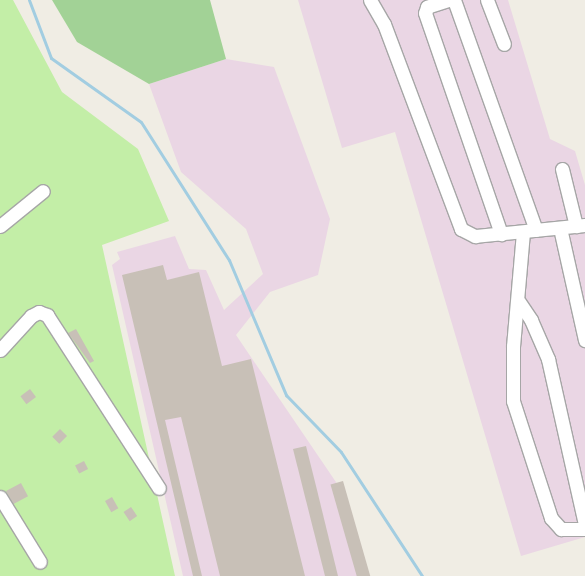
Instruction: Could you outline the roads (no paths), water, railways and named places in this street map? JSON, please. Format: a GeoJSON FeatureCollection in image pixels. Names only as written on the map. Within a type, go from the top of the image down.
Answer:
{"type":"FeatureCollection","features":[{"type":"Feature","properties":{"kind":"lane"},"geometry":{"type":"LineString","coordinates":[[370,0],[384,24],[461,229],[475,236],[580,226],[562,169]]}},
{"type":"Feature","properties":{"kind":"lane"},"geometry":{"type":"LineString","coordinates":[[448,0],[427,7],[425,13],[501,234]]}},
{"type":"Feature","properties":{"kind":"lane"},"geometry":{"type":"LineString","coordinates":[[454,0],[529,231],[513,346],[513,401],[551,518],[561,529],[585,529]]}},
{"type":"Feature","properties":{"kind":"lane"},"geometry":{"type":"LineString","coordinates":[[487,0],[504,44]]}},
{"type":"Feature","properties":{"kind":"lane"},"geometry":{"type":"LineString","coordinates":[[0,226],[43,191]]}},
{"type":"Feature","properties":{"kind":"lane"},"geometry":{"type":"LineString","coordinates":[[560,228],[585,340]]}},
{"type":"Feature","properties":{"kind":"lane"},"geometry":{"type":"LineString","coordinates":[[519,302],[531,320],[548,359],[585,524]]}},
{"type":"Feature","properties":{"kind":"lane"},"geometry":{"type":"LineString","coordinates":[[0,350],[31,316],[39,312],[47,315],[159,488]]}},
{"type":"Feature","properties":{"kind":"lane"},"geometry":{"type":"LineString","coordinates":[[0,497],[40,562]]}},
{"type":"Feature","properties":{"kind":"waterway"},"geometry":{"type":"LineString","coordinates":[[29,0],[51,58],[141,122],[229,260],[286,395],[341,452],[422,576]]}}]}
